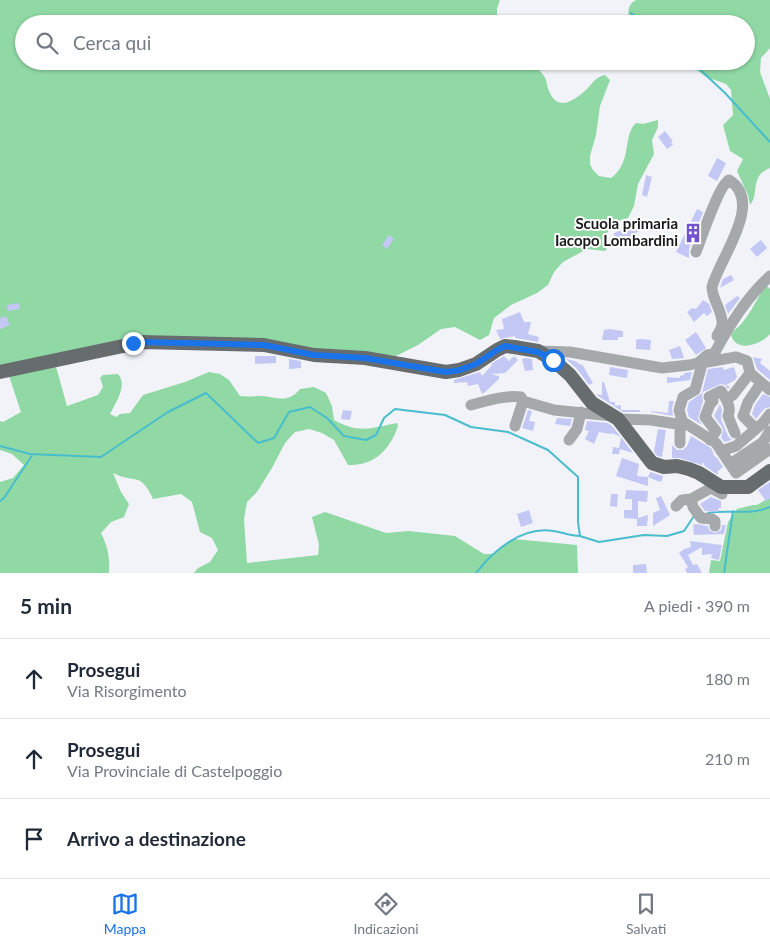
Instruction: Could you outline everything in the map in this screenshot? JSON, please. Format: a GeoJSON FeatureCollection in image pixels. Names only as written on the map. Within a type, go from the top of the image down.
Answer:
{"type":"FeatureCollection","features":[{"type":"Feature","properties":{"kind":"main road"},"geometry":{"type":"LineString","coordinates":[[0,372],[142,342],[264,345],[314,355],[365,358],[446,372],[460,370],[476,364],[505,346],[538,352],[553,360],[570,375],[592,403],[616,417],[652,463],[664,467],[677,466],[689,469],[721,487],[748,487],[770,471]]}},
{"type":"Feature","properties":{"kind":"street"},"geometry":{"type":"LineString","coordinates":[[680,443],[682,424],[679,410],[683,397],[696,390],[703,359],[723,325],[712,293],[714,281],[736,233],[744,202],[740,191],[729,180],[726,181],[720,191],[696,252]]}},
{"type":"Feature","properties":{"kind":"street"},"geometry":{"type":"LineString","coordinates":[[538,352],[570,352],[662,368],[689,366],[714,354],[730,326],[759,287],[770,276]]}},
{"type":"Feature","properties":{"kind":"street"},"geometry":{"type":"LineString","coordinates":[[703,359],[736,357],[746,361],[750,373],[765,386],[748,402],[743,416],[755,428]]}},
{"type":"Feature","properties":{"kind":"street"},"geometry":{"type":"LineString","coordinates":[[727,400],[750,373]]}},
{"type":"Feature","properties":{"kind":"street"},"geometry":{"type":"LineString","coordinates":[[523,402],[554,410],[642,419],[667,424],[686,423],[713,436],[734,429],[728,416],[730,410],[727,400],[721,391],[709,397],[713,401],[702,415],[713,436],[716,444],[736,474],[770,449]]}},
{"type":"Feature","properties":{"kind":"street"},"geometry":{"type":"LineString","coordinates":[[471,405],[511,396],[521,397],[523,402],[515,426]]}},
{"type":"Feature","properties":{"kind":"street"},"geometry":{"type":"LineString","coordinates":[[569,440],[577,429],[581,412]]}},
{"type":"Feature","properties":{"kind":"street"},"geometry":{"type":"LineString","coordinates":[[721,451],[736,446],[763,423],[770,414]]}},
{"type":"Feature","properties":{"kind":"street"},"geometry":{"type":"LineString","coordinates":[[730,464],[763,442],[770,431]]}},
{"type":"Feature","properties":{"kind":"street"},"geometry":{"type":"LineString","coordinates":[[692,503],[711,488],[721,494],[736,493],[748,487]]}},
{"type":"Feature","properties":{"kind":"street"},"geometry":{"type":"LineString","coordinates":[[676,506],[682,500],[692,503],[701,518],[712,519],[715,521],[715,526]]}},
{"type":"Feature","properties":{"kind":"green space"},"geometry":{"type":"Polygon","coordinates":[[[0,0],[500,0],[497,15],[15,15],[15,70],[539,70],[545,78],[553,98],[557,102],[562,103],[577,97],[594,80],[605,75],[610,80],[600,106],[590,164],[599,176],[611,178],[618,172],[622,164],[629,135],[636,123],[643,124],[658,120],[658,127],[652,140],[654,154],[638,184],[634,206],[628,218],[615,222],[607,233],[608,247],[605,251],[587,249],[563,262],[554,272],[548,285],[537,293],[511,305],[494,318],[489,335],[480,340],[455,327],[441,329],[418,345],[396,356],[172,340],[0,366],[0,0]]]}},
{"type":"Feature","properties":{"kind":"green space"},"geometry":{"type":"Polygon","coordinates":[[[636,0],[770,0],[770,48],[761,58],[760,72],[770,99],[770,168],[759,176],[753,201],[750,205],[748,195],[737,171],[743,159],[730,151],[723,125],[733,115],[731,90],[726,84],[706,77],[697,70],[755,70],[755,15],[628,15],[629,7],[636,0]]]}},
{"type":"Feature","properties":{"kind":"green space"},"geometry":{"type":"Polygon","coordinates":[[[766,285],[770,289],[770,334],[755,344],[738,344],[731,335],[746,318],[766,285]]]}},
{"type":"Feature","properties":{"kind":"green space"},"geometry":{"type":"Polygon","coordinates":[[[55,363],[67,406],[98,395],[103,387],[100,378],[103,375],[118,374],[121,378],[121,388],[118,399],[110,414],[116,417],[120,414],[130,413],[143,395],[185,382],[209,372],[220,374],[229,380],[240,396],[287,398],[296,394],[300,389],[314,387],[326,393],[332,406],[334,420],[351,427],[365,429],[397,423],[395,435],[386,449],[366,463],[357,465],[348,465],[334,440],[322,433],[309,429],[295,432],[285,443],[257,492],[247,502],[244,519],[247,563],[318,555],[319,545],[312,517],[325,512],[386,533],[409,531],[455,536],[484,554],[493,554],[514,539],[577,545],[578,573],[194,573],[198,568],[210,562],[218,550],[212,538],[200,532],[192,502],[181,494],[153,499],[149,490],[141,481],[113,473],[121,492],[129,504],[124,517],[111,522],[101,533],[108,553],[109,573],[0,573],[0,482],[13,478],[24,465],[12,454],[0,450],[0,421],[3,422],[21,412],[8,373],[55,363]]]}},
{"type":"Feature","properties":{"kind":"green space"},"geometry":{"type":"Polygon","coordinates":[[[770,497],[770,573],[709,573],[711,560],[720,561],[728,522],[737,509],[757,505],[770,497]]]}},
{"type":"Feature","properties":{"kind":"building"},"geometry":{"type":"Polygon","coordinates":[[[665,131],[673,141],[671,142],[673,145],[667,149],[658,137],[665,131]]]}},
{"type":"Feature","properties":{"kind":"building"},"geometry":{"type":"Polygon","coordinates":[[[717,158],[726,163],[717,181],[708,176],[717,158]]]}},
{"type":"Feature","properties":{"kind":"building"},"geometry":{"type":"Polygon","coordinates":[[[646,175],[652,177],[647,197],[642,195],[646,175]]]}},
{"type":"Feature","properties":{"kind":"building","name":"Scuola primaria Iacopo Lombardini"},"geometry":{"type":"Polygon","coordinates":[[[697,209],[703,212],[689,249],[689,258],[676,252],[697,209]]]}},
{"type":"Feature","properties":{"kind":"building"},"geometry":{"type":"Polygon","coordinates":[[[635,226],[639,231],[636,233],[637,235],[623,247],[613,234],[620,230],[623,234],[635,226]]]}},
{"type":"Feature","properties":{"kind":"building"},"geometry":{"type":"Polygon","coordinates":[[[389,235],[394,239],[387,249],[382,245],[389,235]]]}},
{"type":"Feature","properties":{"kind":"building"},"geometry":{"type":"Polygon","coordinates":[[[761,240],[767,248],[757,257],[750,249],[761,240]]]}},
{"type":"Feature","properties":{"kind":"building"},"geometry":{"type":"Polygon","coordinates":[[[731,275],[734,280],[720,288],[723,279],[731,275]]]}},
{"type":"Feature","properties":{"kind":"building"},"geometry":{"type":"Polygon","coordinates":[[[737,296],[740,298],[728,314],[725,305],[737,296]]]}},
{"type":"Feature","properties":{"kind":"building"},"geometry":{"type":"Polygon","coordinates":[[[703,300],[709,304],[712,312],[707,316],[704,313],[694,322],[687,312],[692,308],[696,309],[703,300]]]}},
{"type":"Feature","properties":{"kind":"building"},"geometry":{"type":"Polygon","coordinates":[[[19,303],[20,309],[8,311],[7,305],[19,303]]]}},
{"type":"Feature","properties":{"kind":"building"},"geometry":{"type":"Polygon","coordinates":[[[520,312],[524,322],[531,322],[528,334],[539,337],[538,342],[515,338],[515,336],[500,339],[496,330],[504,329],[502,319],[520,312]]]}},
{"type":"Feature","properties":{"kind":"building"},"geometry":{"type":"Polygon","coordinates":[[[6,316],[10,325],[0,329],[0,318],[6,316]]]}},
{"type":"Feature","properties":{"kind":"building"},"geometry":{"type":"Polygon","coordinates":[[[604,330],[623,331],[623,337],[618,337],[618,340],[602,340],[604,330]]]}},
{"type":"Feature","properties":{"kind":"building"},"geometry":{"type":"Polygon","coordinates":[[[696,332],[706,348],[696,355],[685,340],[696,332]]]}},
{"type":"Feature","properties":{"kind":"building"},"geometry":{"type":"Polygon","coordinates":[[[636,340],[651,340],[650,350],[636,349],[636,340]]]}},
{"type":"Feature","properties":{"kind":"building"},"geometry":{"type":"Polygon","coordinates":[[[680,346],[684,358],[672,359],[669,350],[680,346]]]}},
{"type":"Feature","properties":{"kind":"building"},"geometry":{"type":"Polygon","coordinates":[[[255,356],[276,356],[276,363],[255,364],[255,356]]]}},
{"type":"Feature","properties":{"kind":"building"},"geometry":{"type":"Polygon","coordinates":[[[504,356],[509,361],[514,356],[518,360],[505,373],[491,374],[499,376],[499,379],[482,394],[478,384],[468,386],[467,382],[454,383],[454,380],[480,372],[482,376],[491,364],[504,356]]]}},
{"type":"Feature","properties":{"kind":"building"},"geometry":{"type":"Polygon","coordinates":[[[753,357],[762,359],[760,363],[770,371],[770,380],[757,369],[753,357]]]}},
{"type":"Feature","properties":{"kind":"building"},"geometry":{"type":"Polygon","coordinates":[[[289,359],[301,361],[301,368],[289,369],[289,359]]]}},
{"type":"Feature","properties":{"kind":"building"},"geometry":{"type":"Polygon","coordinates":[[[522,359],[532,359],[533,370],[525,371],[522,359]]]}},
{"type":"Feature","properties":{"kind":"building"},"geometry":{"type":"Polygon","coordinates":[[[566,359],[582,364],[593,383],[589,385],[577,369],[566,359]]]}},
{"type":"Feature","properties":{"kind":"building"},"geometry":{"type":"Polygon","coordinates":[[[610,367],[628,370],[627,378],[609,375],[610,367]]]}},
{"type":"Feature","properties":{"kind":"building"},"geometry":{"type":"Polygon","coordinates":[[[723,367],[724,370],[734,367],[737,377],[726,385],[730,387],[728,389],[725,385],[721,384],[703,392],[703,401],[698,418],[702,425],[689,417],[687,410],[689,402],[702,393],[708,369],[723,367]]]}},
{"type":"Feature","properties":{"kind":"building"},"geometry":{"type":"Polygon","coordinates":[[[692,372],[690,380],[667,383],[667,377],[680,378],[684,373],[692,372]]]}},
{"type":"Feature","properties":{"kind":"building"},"geometry":{"type":"Polygon","coordinates":[[[602,382],[604,382],[610,402],[615,402],[615,406],[621,405],[621,410],[640,410],[640,412],[623,412],[598,396],[596,394],[602,395],[602,382]]]}},
{"type":"Feature","properties":{"kind":"building"},"geometry":{"type":"Polygon","coordinates":[[[763,394],[770,397],[770,407],[764,409],[756,419],[752,414],[755,405],[763,394]]]}},
{"type":"Feature","properties":{"kind":"building"},"geometry":{"type":"Polygon","coordinates":[[[669,401],[674,401],[672,408],[673,416],[651,412],[668,413],[669,401]]]}},
{"type":"Feature","properties":{"kind":"building"},"geometry":{"type":"Polygon","coordinates":[[[720,404],[722,410],[721,419],[728,436],[732,440],[724,442],[721,437],[722,427],[714,416],[720,404]]]}},
{"type":"Feature","properties":{"kind":"building"},"geometry":{"type":"Polygon","coordinates":[[[343,410],[352,411],[350,420],[341,419],[343,410]]]}},
{"type":"Feature","properties":{"kind":"building"},"geometry":{"type":"Polygon","coordinates":[[[528,410],[532,411],[529,421],[535,422],[533,431],[522,428],[528,410]]]}},
{"type":"Feature","properties":{"kind":"building"},"geometry":{"type":"Polygon","coordinates":[[[557,418],[572,419],[570,426],[555,424],[557,418]]]}},
{"type":"Feature","properties":{"kind":"building"},"geometry":{"type":"Polygon","coordinates":[[[587,421],[608,423],[621,437],[612,433],[599,432],[594,444],[585,439],[589,431],[585,430],[587,421]]]}},
{"type":"Feature","properties":{"kind":"building"},"geometry":{"type":"Polygon","coordinates":[[[658,429],[666,430],[662,457],[657,456],[654,451],[658,429]]]}},
{"type":"Feature","properties":{"kind":"building"},"geometry":{"type":"Polygon","coordinates":[[[691,436],[711,448],[713,455],[723,467],[718,471],[718,475],[702,462],[702,465],[679,458],[672,458],[672,445],[677,450],[683,450],[691,436]]]}},
{"type":"Feature","properties":{"kind":"building"},"geometry":{"type":"Polygon","coordinates":[[[621,437],[633,453],[620,449],[619,454],[612,454],[613,447],[619,448],[621,437]]]}},
{"type":"Feature","properties":{"kind":"building"},"geometry":{"type":"Polygon","coordinates":[[[622,458],[639,464],[637,476],[648,477],[648,486],[616,476],[622,458]]]}},
{"type":"Feature","properties":{"kind":"building"},"geometry":{"type":"Polygon","coordinates":[[[650,472],[663,476],[662,480],[660,482],[648,477],[650,472]]]}},
{"type":"Feature","properties":{"kind":"building"},"geometry":{"type":"Polygon","coordinates":[[[770,482],[770,499],[766,501],[758,490],[770,482]]]}},
{"type":"Feature","properties":{"kind":"building"},"geometry":{"type":"Polygon","coordinates":[[[626,490],[648,491],[647,502],[638,501],[638,518],[648,515],[647,526],[637,526],[637,519],[624,518],[624,510],[632,510],[632,499],[625,499],[626,490]]]}},
{"type":"Feature","properties":{"kind":"building"},"geometry":{"type":"Polygon","coordinates":[[[611,494],[618,494],[617,507],[610,506],[611,494]]]}},
{"type":"Feature","properties":{"kind":"building"},"geometry":{"type":"Polygon","coordinates":[[[661,496],[670,515],[653,526],[653,513],[660,510],[656,498],[661,496]]]}},
{"type":"Feature","properties":{"kind":"building"},"geometry":{"type":"Polygon","coordinates":[[[711,497],[721,501],[721,508],[719,508],[718,512],[705,511],[700,504],[711,497]]]}},
{"type":"Feature","properties":{"kind":"building"},"geometry":{"type":"Polygon","coordinates":[[[529,510],[533,523],[521,527],[517,514],[529,510]]]}},
{"type":"Feature","properties":{"kind":"building"},"geometry":{"type":"Polygon","coordinates":[[[693,525],[708,526],[709,530],[715,533],[721,530],[722,525],[726,525],[724,534],[694,535],[693,525]]]}},
{"type":"Feature","properties":{"kind":"building"},"geometry":{"type":"Polygon","coordinates":[[[690,541],[722,545],[719,560],[711,558],[712,554],[702,555],[702,547],[688,555],[693,565],[697,564],[702,573],[687,573],[685,569],[688,567],[679,553],[691,547],[690,541]]]}},
{"type":"Feature","properties":{"kind":"building"},"geometry":{"type":"Polygon","coordinates":[[[646,564],[647,573],[633,573],[633,565],[646,564]]]}},
{"type":"Feature","properties":{"kind":"waterway"},"geometry":{"type":"LineString","coordinates":[[701,70],[725,93],[770,142]]}},
{"type":"Feature","properties":{"kind":"waterway"},"geometry":{"type":"LineString","coordinates":[[0,446],[30,454],[101,457],[168,412],[206,393],[258,443],[274,438],[289,412],[310,407],[327,418],[344,436],[366,440],[376,435],[384,418],[395,409],[445,415],[471,427],[508,432],[548,450],[578,477],[578,522],[580,536],[599,542],[644,535],[667,536],[684,531],[694,516]]}},
{"type":"Feature","properties":{"kind":"waterway"},"geometry":{"type":"LineString","coordinates":[[0,501],[4,498],[33,454]]}},
{"type":"Feature","properties":{"kind":"waterway"},"geometry":{"type":"LineString","coordinates":[[708,513],[747,512],[770,507]]}},
{"type":"Feature","properties":{"kind":"waterway"},"geometry":{"type":"LineString","coordinates":[[724,573],[733,511]]}},
{"type":"Feature","properties":{"kind":"waterway"},"geometry":{"type":"LineString","coordinates":[[476,573],[491,556],[509,542],[530,532],[541,530],[580,536]]}},
{"type":"Feature","properties":{"kind":"place","name":"Scuola primaria Iacopo Lombardini"},"geometry":{"type":"Point","coordinates":[693,233]}},
{"type":"Feature","properties":{"kind":"route"},"geometry":{"type":"LineString","coordinates":[[133,343],[264,345],[314,355],[365,358],[446,372],[460,370],[476,364],[505,346],[538,352],[553,360]]}}]}
